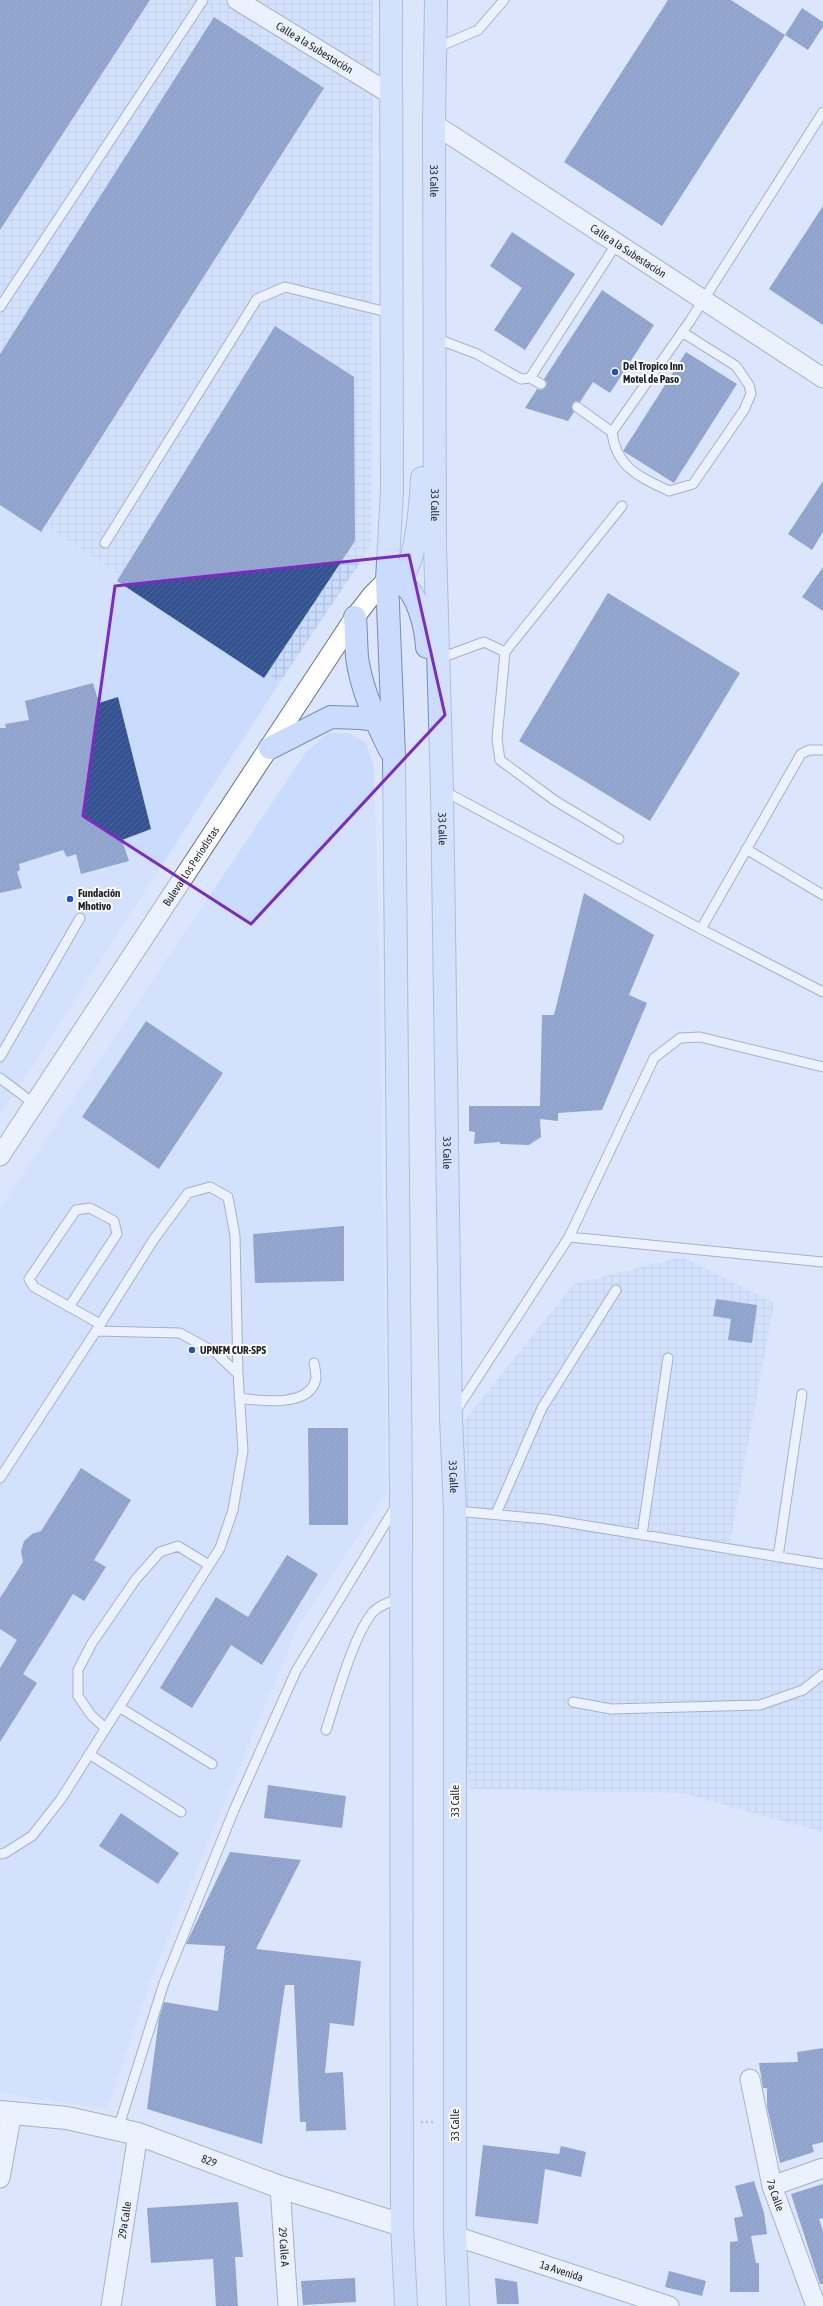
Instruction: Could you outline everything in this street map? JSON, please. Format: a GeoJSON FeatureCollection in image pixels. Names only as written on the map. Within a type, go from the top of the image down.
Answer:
{"type":"FeatureCollection","features":[{"type":"Feature","properties":{"kind":"main road"},"geometry":{"type":"LineString","coordinates":[[391,0],[392,491],[388,580],[394,756],[402,1598],[402,2225],[406,2306]]}},
{"type":"Feature","properties":{"kind":"main road","name":"33 Calle"},"geometry":{"type":"LineString","coordinates":[[436,0],[434,124],[435,546],[433,660],[442,790],[451,1418],[455,1511],[454,2236],[458,2306]]}},
{"type":"Feature","properties":{"kind":"main road"},"geometry":{"type":"LineString","coordinates":[[388,580],[401,577],[406,570],[417,537],[422,491],[425,430],[434,396]]}},
{"type":"Feature","properties":{"kind":"main road"},"geometry":{"type":"LineString","coordinates":[[388,580],[400,583],[405,587],[419,608],[433,660]]}},
{"type":"Feature","properties":{"kind":"main road"},"geometry":{"type":"LineString","coordinates":[[355,617],[357,658],[376,720],[394,756]]}},
{"type":"Feature","properties":{"kind":"main road"},"geometry":{"type":"LineString","coordinates":[[270,748],[331,717],[376,720]]}},
{"type":"Feature","properties":{"kind":"street","name":"Calle a la Subestación"},"geometry":{"type":"LineString","coordinates":[[245,2],[392,95]]}},
{"type":"Feature","properties":{"kind":"street","name":"Calle a la Subestación"},"geometry":{"type":"LineString","coordinates":[[434,124],[823,378]]}},
{"type":"Feature","properties":{"kind":"street","name":"Bulevar Los Periodistas"},"geometry":{"type":"LineString","coordinates":[[0,1156],[33,1103],[270,748],[355,617],[372,595],[388,580]]}},
{"type":"Feature","properties":{"kind":"street","name":"7a Calle"},"geometry":{"type":"LineString","coordinates":[[750,2079],[772,2186],[814,2303]]}},
{"type":"Feature","properties":{"kind":"street","name":"829"},"geometry":{"type":"LineString","coordinates":[[6,2112],[67,2118],[128,2131],[280,2187],[402,2225]]}},
{"type":"Feature","properties":{"kind":"street"},"geometry":{"type":"LineString","coordinates":[[0,2178],[6,2148],[6,2112]]}},
{"type":"Feature","properties":{"kind":"street","name":"29a Calle"},"geometry":{"type":"LineString","coordinates":[[111,2306],[128,2131]]}},
{"type":"Feature","properties":{"kind":"street"},"geometry":{"type":"LineString","coordinates":[[772,2186],[823,2168]]}},
{"type":"Feature","properties":{"kind":"street","name":"29 Calle A"},"geometry":{"type":"LineString","coordinates":[[280,2187],[288,2306]]}},
{"type":"Feature","properties":{"kind":"street","name":"1a Avenida"},"geometry":{"type":"LineString","coordinates":[[454,2236],[669,2306]]}},
{"type":"Feature","properties":{"kind":"lane"},"geometry":{"type":"LineString","coordinates":[[0,307],[203,0]]}},
{"type":"Feature","properties":{"kind":"lane"},"geometry":{"type":"LineString","coordinates":[[435,48],[478,30],[504,0]]}},
{"type":"Feature","properties":{"kind":"lane"},"geometry":{"type":"LineString","coordinates":[[682,332],[736,366],[749,385],[751,394],[744,410],[693,484],[669,491],[639,476],[620,460],[613,445],[612,432],[682,332],[823,112]]}},
{"type":"Feature","properties":{"kind":"lane"},"geometry":{"type":"LineString","coordinates":[[530,378],[617,243]]}},
{"type":"Feature","properties":{"kind":"lane"},"geometry":{"type":"LineString","coordinates":[[105,543],[257,299],[285,287],[391,313]]}},
{"type":"Feature","properties":{"kind":"lane"},"geometry":{"type":"LineString","coordinates":[[434,337],[477,354],[522,379],[530,378],[541,384]]}},
{"type":"Feature","properties":{"kind":"lane"},"geometry":{"type":"LineString","coordinates":[[577,407],[612,432]]}},
{"type":"Feature","properties":{"kind":"lane"},"geometry":{"type":"LineString","coordinates":[[619,839],[554,800],[500,760],[497,739],[505,652],[622,506]]}},
{"type":"Feature","properties":{"kind":"lane"},"geometry":{"type":"LineString","coordinates":[[433,660],[484,642],[505,652]]}},
{"type":"Feature","properties":{"kind":"lane"},"geometry":{"type":"LineString","coordinates":[[701,929],[801,754],[809,750],[823,750]]}},
{"type":"Feature","properties":{"kind":"lane"},"geometry":{"type":"LineString","coordinates":[[442,790],[701,929],[823,992]]}},
{"type":"Feature","properties":{"kind":"lane"},"geometry":{"type":"LineString","coordinates":[[746,849],[823,895]]}},
{"type":"Feature","properties":{"kind":"lane"},"geometry":{"type":"LineString","coordinates":[[0,1057],[80,918]]}},
{"type":"Feature","properties":{"kind":"lane"},"geometry":{"type":"LineString","coordinates":[[451,1418],[569,1237],[654,1058],[680,1038],[700,1037],[823,1067]]}},
{"type":"Feature","properties":{"kind":"lane"},"geometry":{"type":"LineString","coordinates":[[0,1078],[33,1103]]}},
{"type":"Feature","properties":{"kind":"lane"},"geometry":{"type":"LineString","coordinates":[[0,1478],[154,1239],[188,1193],[210,1187],[228,1197],[235,1236],[238,1374],[243,1451],[233,1510],[220,1548],[61,1799],[32,1836],[5,1854],[0,1854]]}},
{"type":"Feature","properties":{"kind":"lane"},"geometry":{"type":"LineString","coordinates":[[69,1306],[117,1234],[114,1221],[90,1208],[76,1210],[29,1279],[34,1287],[69,1306],[98,1328],[180,1333],[216,1353],[238,1374]]}},
{"type":"Feature","properties":{"kind":"lane"},"geometry":{"type":"LineString","coordinates":[[569,1237],[823,1262]]}},
{"type":"Feature","properties":{"kind":"lane"},"geometry":{"type":"LineString","coordinates":[[496,1514],[542,1408],[616,1290]]}},
{"type":"Feature","properties":{"kind":"lane"},"geometry":{"type":"LineString","coordinates":[[642,1535],[668,1358]]}},
{"type":"Feature","properties":{"kind":"lane"},"geometry":{"type":"LineString","coordinates":[[239,1398],[290,1401],[308,1393],[316,1379],[314,1363]]}},
{"type":"Feature","properties":{"kind":"lane"},"geometry":{"type":"LineString","coordinates":[[778,1557],[802,1394]]}},
{"type":"Feature","properties":{"kind":"lane"},"geometry":{"type":"LineString","coordinates":[[128,2131],[164,1983],[234,1810],[293,1678],[401,1498]]}},
{"type":"Feature","properties":{"kind":"lane"},"geometry":{"type":"LineString","coordinates":[[455,1511],[545,1518],[823,1564]]}},
{"type":"Feature","properties":{"kind":"lane"},"geometry":{"type":"LineString","coordinates":[[105,1728],[91,1715],[78,1696],[78,1670],[92,1643],[136,1579],[160,1552],[178,1546],[209,1565]]}},
{"type":"Feature","properties":{"kind":"lane"},"geometry":{"type":"LineString","coordinates":[[326,1730],[357,1639],[373,1612],[387,1602],[402,1598]]}},
{"type":"Feature","properties":{"kind":"lane"},"geometry":{"type":"LineString","coordinates":[[573,1702],[611,1709],[760,1705],[803,1690],[823,1674]]}},
{"type":"Feature","properties":{"kind":"lane"},"geometry":{"type":"LineString","coordinates":[[119,1707],[212,1764]]}},
{"type":"Feature","properties":{"kind":"lane"},"geometry":{"type":"LineString","coordinates":[[89,1754],[181,1812]]}},
{"type":"Feature","properties":{"kind":"path"},"geometry":{"type":"LineString","coordinates":[[402,2122],[455,2122]]}},
{"type":"Feature","properties":{"kind":"highlighted area"},"geometry":{"type":"Polygon","coordinates":[[[409,555],[445,715],[251,924],[83,816],[115,586],[409,555]]]}},
{"type":"Feature","properties":{"kind":"shaded area"},"geometry":{"type":"Polygon","coordinates":[[[0,0],[373,0],[371,546],[280,682],[0,495],[0,0]]]}},
{"type":"Feature","properties":{"kind":"shaded area","name":"Fundación Mhotivo"},"geometry":{"type":"Polygon","coordinates":[[[0,495],[280,682],[0,1116],[0,495]]]}},
{"type":"Feature","properties":{"kind":"shaded area","name":"UPNFM CUR-SPS"},"geometry":{"type":"Polygon","coordinates":[[[328,733],[349,733],[366,743],[374,767],[381,1026],[387,1492],[298,1627],[152,1977],[108,2109],[0,2093],[0,1208],[306,752],[328,733]]]}},
{"type":"Feature","properties":{"kind":"shaded area"},"geometry":{"type":"Polygon","coordinates":[[[682,1257],[774,1303],[730,1542],[823,1558],[823,1832],[682,1793],[469,1789],[449,1440],[574,1284],[682,1257]]]}},
{"type":"Feature","properties":{"kind":"building"},"geometry":{"type":"Polygon","coordinates":[[[0,0],[150,0],[0,230],[0,0]]]}},
{"type":"Feature","properties":{"kind":"building"},"geometry":{"type":"Polygon","coordinates":[[[668,0],[731,0],[785,35],[662,226],[564,162],[668,0]]]}},
{"type":"Feature","properties":{"kind":"building"},"geometry":{"type":"Polygon","coordinates":[[[802,8],[823,22],[823,27],[808,50],[785,35],[802,8]]]}},
{"type":"Feature","properties":{"kind":"building"},"geometry":{"type":"Polygon","coordinates":[[[214,17],[324,88],[41,532],[0,505],[0,354],[214,17]]]}},
{"type":"Feature","properties":{"kind":"building"},"geometry":{"type":"Polygon","coordinates":[[[823,206],[823,325],[769,289],[823,206]]]}},
{"type":"Feature","properties":{"kind":"building"},"geometry":{"type":"Polygon","coordinates":[[[512,232],[575,274],[525,350],[494,330],[522,288],[490,266],[512,232]]]}},
{"type":"Feature","properties":{"kind":"building"},"geometry":{"type":"Polygon","coordinates":[[[602,290],[654,325],[610,393],[593,382],[580,402],[575,401],[572,404],[574,412],[568,421],[525,408],[537,389],[542,390],[546,387],[547,383],[544,379],[602,290]]]}},
{"type":"Feature","properties":{"kind":"building"},"geometry":{"type":"Polygon","coordinates":[[[275,326],[354,377],[355,541],[264,678],[117,581],[275,326]]]}},
{"type":"Feature","properties":{"kind":"building"},"geometry":{"type":"Polygon","coordinates":[[[686,352],[737,384],[674,483],[623,451],[686,352]]]}},
{"type":"Feature","properties":{"kind":"building"},"geometry":{"type":"Polygon","coordinates":[[[823,481],[823,532],[812,550],[788,534],[823,481]]]}},
{"type":"Feature","properties":{"kind":"building"},"geometry":{"type":"Polygon","coordinates":[[[823,567],[823,611],[802,597],[823,567]]]}},
{"type":"Feature","properties":{"kind":"building"},"geometry":{"type":"Polygon","coordinates":[[[608,593],[740,673],[650,821],[519,741],[608,593]]]}},
{"type":"Feature","properties":{"kind":"building"},"geometry":{"type":"Polygon","coordinates":[[[93,683],[99,703],[118,697],[151,829],[122,840],[129,861],[81,874],[76,854],[67,857],[63,850],[19,864],[20,870],[17,872],[22,888],[0,893],[0,728],[6,728],[5,724],[29,720],[25,701],[93,683]]]}},
{"type":"Feature","properties":{"kind":"building"},"geometry":{"type":"Polygon","coordinates":[[[584,893],[654,935],[629,995],[647,1003],[602,1110],[558,1113],[558,1121],[540,1119],[541,1137],[529,1145],[500,1144],[500,1142],[474,1144],[475,1132],[469,1131],[469,1106],[540,1106],[542,1015],[554,1015],[584,893]]]}},
{"type":"Feature","properties":{"kind":"building"},"geometry":{"type":"Polygon","coordinates":[[[146,1021],[223,1073],[159,1169],[82,1117],[146,1021]]]}},
{"type":"Feature","properties":{"kind":"building"},"geometry":{"type":"Polygon","coordinates":[[[344,1226],[344,1281],[255,1283],[253,1234],[344,1226]]]}},
{"type":"Feature","properties":{"kind":"building"},"geometry":{"type":"Polygon","coordinates":[[[716,1299],[757,1305],[752,1343],[728,1340],[731,1319],[713,1316],[716,1299]]]}},
{"type":"Feature","properties":{"kind":"building"},"geometry":{"type":"Polygon","coordinates":[[[308,1428],[348,1428],[348,1525],[309,1525],[308,1428]]]}},
{"type":"Feature","properties":{"kind":"building"},"geometry":{"type":"Polygon","coordinates":[[[81,1468],[131,1500],[94,1560],[106,1567],[84,1601],[73,1594],[23,1674],[37,1683],[0,1742],[0,1668],[17,1640],[0,1629],[0,1598],[23,1562],[21,1551],[24,1541],[32,1534],[41,1531],[81,1468]]]}},
{"type":"Feature","properties":{"kind":"building"},"geometry":{"type":"Polygon","coordinates":[[[287,1555],[318,1574],[262,1665],[231,1645],[192,1708],[160,1688],[216,1597],[248,1617],[287,1555]]]}},
{"type":"Feature","properties":{"kind":"building"},"geometry":{"type":"Polygon","coordinates":[[[268,1785],[346,1796],[342,1828],[264,1818],[268,1785]]]}},
{"type":"Feature","properties":{"kind":"building"},"geometry":{"type":"Polygon","coordinates":[[[121,1813],[179,1853],[158,1884],[99,1846],[121,1813]]]}},
{"type":"Feature","properties":{"kind":"building"},"geometry":{"type":"Polygon","coordinates":[[[230,1852],[301,1860],[256,1949],[361,1961],[354,2026],[330,2023],[325,2073],[343,2072],[346,2130],[306,2131],[306,2122],[300,2122],[294,1985],[285,1985],[262,2144],[147,2109],[159,2018],[164,2002],[218,2011],[225,1946],[186,1944],[230,1852]]]}},
{"type":"Feature","properties":{"kind":"building"},"geometry":{"type":"Polygon","coordinates":[[[823,2048],[823,2142],[812,2145],[814,2152],[780,2163],[767,2107],[767,2088],[763,2088],[759,2063],[798,2062],[797,2052],[823,2048]]]}},
{"type":"Feature","properties":{"kind":"building"},"geometry":{"type":"Polygon","coordinates":[[[483,2145],[559,2154],[561,2146],[586,2152],[581,2177],[545,2169],[538,2224],[475,2216],[483,2145]]]}},
{"type":"Feature","properties":{"kind":"building"},"geometry":{"type":"Polygon","coordinates":[[[754,2181],[764,2213],[767,2234],[751,2236],[756,2263],[759,2263],[759,2292],[730,2292],[730,2242],[738,2241],[734,2218],[743,2216],[735,2186],[754,2181]]]}},
{"type":"Feature","properties":{"kind":"building"},"geometry":{"type":"Polygon","coordinates":[[[823,2184],[823,2218],[819,2219],[823,2231],[823,2284],[820,2284],[791,2194],[823,2184]]]}},
{"type":"Feature","properties":{"kind":"building"},"geometry":{"type":"Polygon","coordinates":[[[238,2202],[243,2257],[235,2257],[238,2306],[216,2306],[213,2259],[151,2263],[147,2208],[238,2202]]]}},
{"type":"Feature","properties":{"kind":"building"},"geometry":{"type":"Polygon","coordinates":[[[669,2271],[706,2281],[702,2296],[665,2287],[669,2271]]]}},
{"type":"Feature","properties":{"kind":"building"},"geometry":{"type":"Polygon","coordinates":[[[355,2278],[356,2302],[303,2305],[301,2281],[355,2278]]]}},
{"type":"Feature","properties":{"kind":"building"},"geometry":{"type":"Polygon","coordinates":[[[495,2278],[517,2282],[519,2304],[497,2304],[495,2278]]]}},
{"type":"Feature","properties":{"kind":"place","name":"Del Tropico Inn Motel de Paso"},"geometry":{"type":"Point","coordinates":[615,372]}},
{"type":"Feature","properties":{"kind":"place","name":"Fundación Mhotivo"},"geometry":{"type":"Point","coordinates":[70,899]}},
{"type":"Feature","properties":{"kind":"place","name":"UPNFM CUR-SPS"},"geometry":{"type":"Point","coordinates":[192,1350]}}]}
